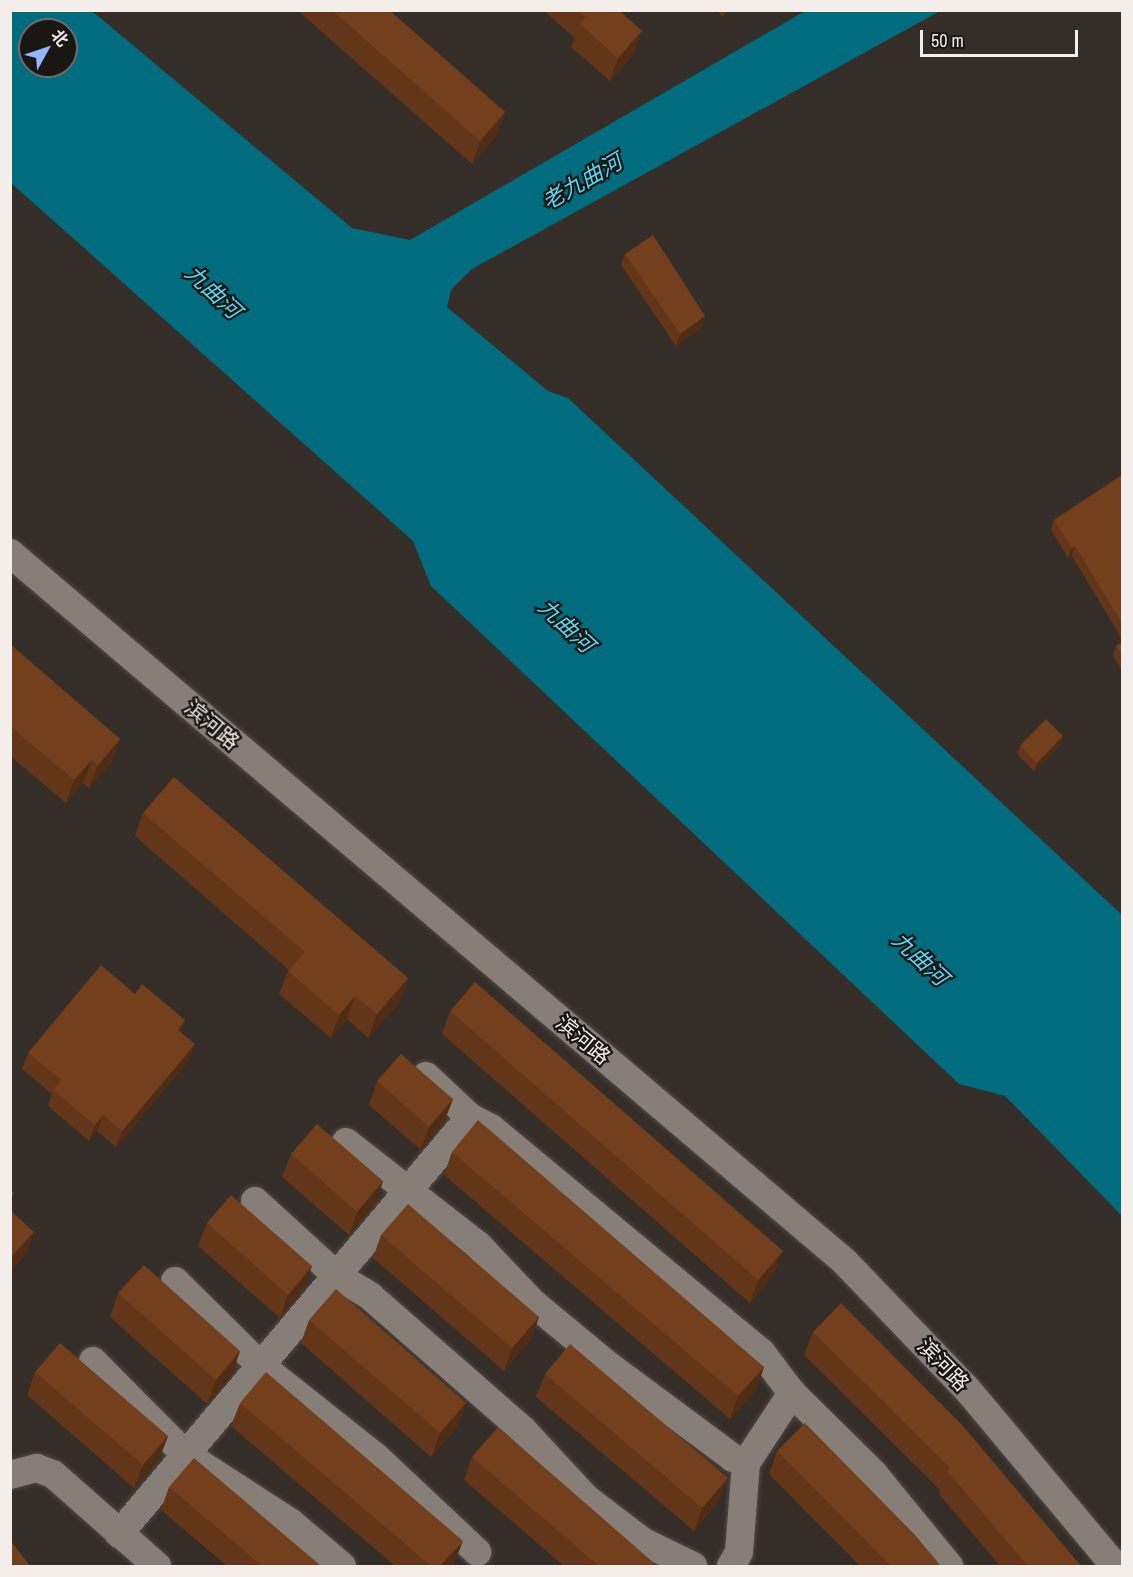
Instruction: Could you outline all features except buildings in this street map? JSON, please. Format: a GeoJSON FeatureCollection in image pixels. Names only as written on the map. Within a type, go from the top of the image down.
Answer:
{"type":"FeatureCollection","features":[{"type":"Feature","properties":{"kind":"street","name":"滨河路"},"geometry":{"type":"LineString","coordinates":[[10,553],[844,1262],[967,1389],[1115,1566]]}},
{"type":"Feature","properties":{"kind":"street"},"geometry":{"type":"LineString","coordinates":[[426,1076],[470,1117],[491,1128],[761,1352],[792,1393],[874,1473],[949,1566]]}},
{"type":"Feature","properties":{"kind":"street"},"geometry":{"type":"LineString","coordinates":[[118,1534],[410,1191],[470,1117]]}},
{"type":"Feature","properties":{"kind":"street"},"geometry":{"type":"LineString","coordinates":[[346,1142],[478,1245],[533,1303],[608,1365],[746,1464]]}},
{"type":"Feature","properties":{"kind":"street"},"geometry":{"type":"LineString","coordinates":[[255,1201],[337,1276],[370,1296],[523,1430],[586,1498],[642,1541],[693,1566]]}},
{"type":"Feature","properties":{"kind":"street"},"geometry":{"type":"LineString","coordinates":[[175,1281],[260,1365],[376,1457],[477,1552]]}},
{"type":"Feature","properties":{"kind":"street"},"geometry":{"type":"LineString","coordinates":[[93,1361],[185,1454],[290,1522],[342,1566]]}},
{"type":"Feature","properties":{"kind":"street"},"geometry":{"type":"LineString","coordinates":[[731,1566],[739,1552],[746,1464],[792,1393]]}},
{"type":"Feature","properties":{"kind":"street"},"geometry":{"type":"LineString","coordinates":[[10,1475],[37,1468],[53,1474],[118,1534],[157,1566]]}},
{"type":"Feature","properties":{"kind":"water"},"geometry":{"type":"Polygon","coordinates":[[[11,10],[92,11],[352,228],[410,240],[805,11],[940,11],[472,269],[451,290],[447,307],[548,391],[568,398],[1122,915],[1122,1216],[1005,1096],[959,1084],[431,586],[413,541],[11,183],[11,10]]]}},
{"type":"Feature","properties":{"kind":"water label","name":"老九曲河"},"geometry":{"type":"Point","coordinates":[582,182]}},
{"type":"Feature","properties":{"kind":"water label","name":"九曲河"},"geometry":{"type":"Point","coordinates":[213,292]}},
{"type":"Feature","properties":{"kind":"water label","name":"九曲河"},"geometry":{"type":"Point","coordinates":[566,626]}},
{"type":"Feature","properties":{"kind":"water label","name":"九曲河"},"geometry":{"type":"Point","coordinates":[920,959]}}]}
